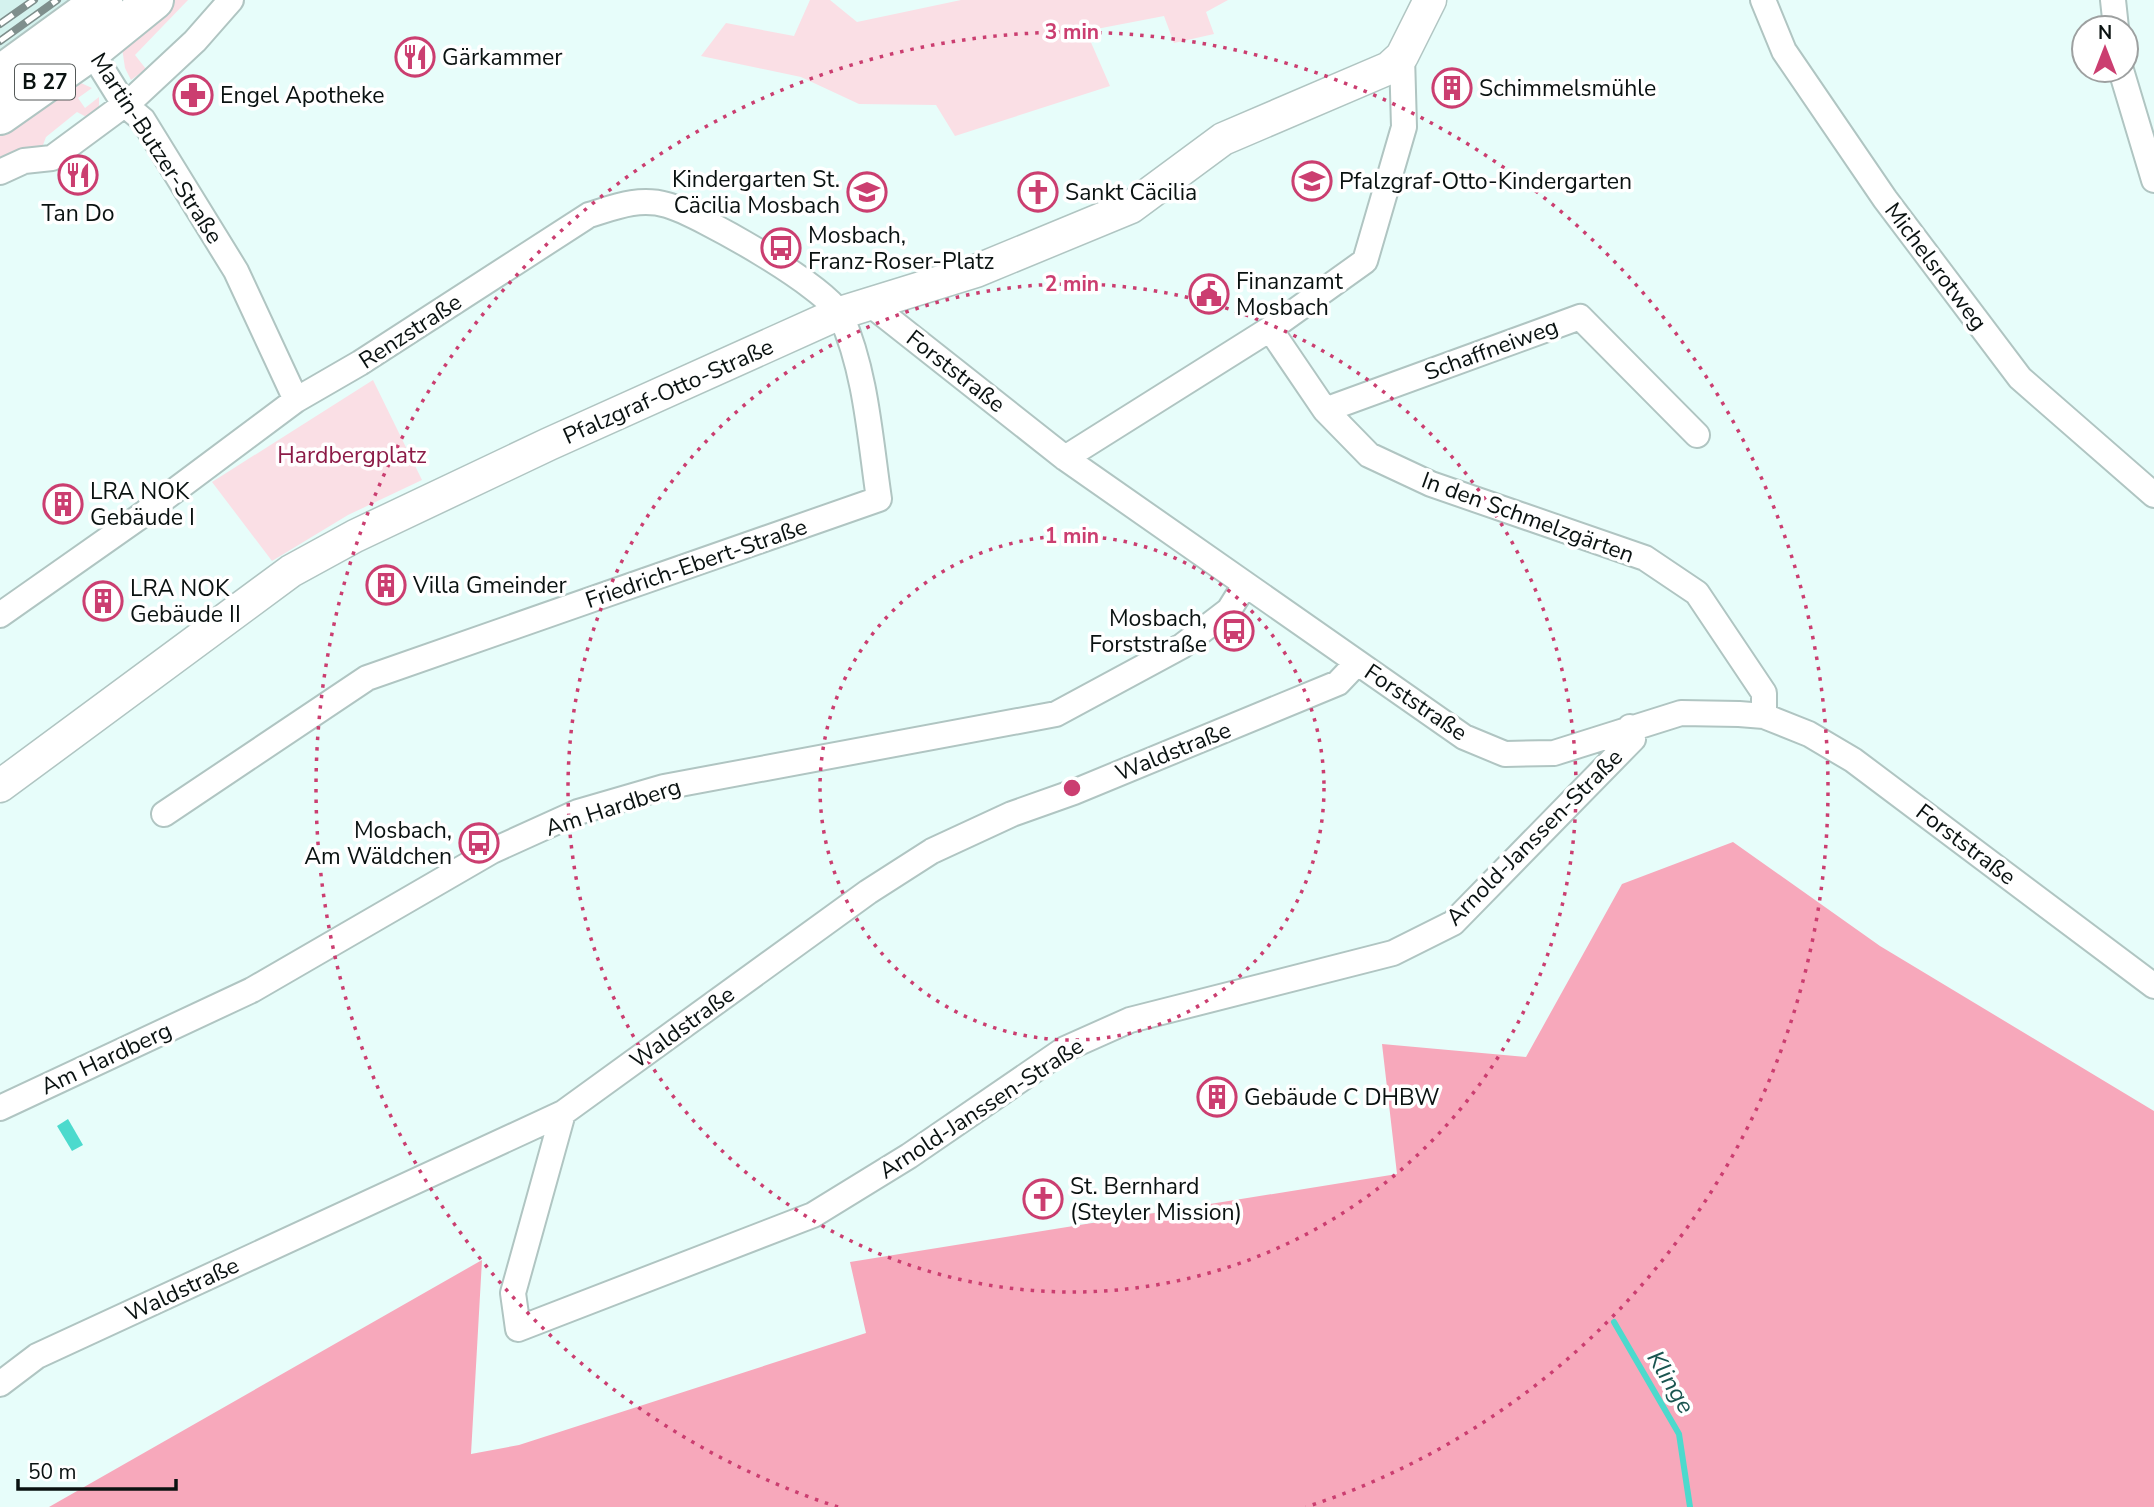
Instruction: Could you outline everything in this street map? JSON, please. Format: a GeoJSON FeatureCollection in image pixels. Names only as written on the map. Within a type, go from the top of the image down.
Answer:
{"type":"FeatureCollection","features":[{"type":"Feature","properties":{"kind":"main road","name":"B 27"},"geometry":{"type":"LineString","coordinates":[[0,115],[91,51],[154,0]]}},
{"type":"Feature","properties":{"kind":"main road","name":"B 27"},"geometry":{"type":"LineString","coordinates":[[0,75],[100,3]]}},
{"type":"Feature","properties":{"kind":"street"},"geometry":{"type":"LineString","coordinates":[[0,172],[24,161],[52,158],[158,78],[231,0]]}},
{"type":"Feature","properties":{"kind":"street"},"geometry":{"type":"LineString","coordinates":[[1065,458],[1270,330],[1365,261],[1404,127],[1390,65],[1430,0]]}},
{"type":"Feature","properties":{"kind":"street","name":"Michelsrotweg"},"geometry":{"type":"LineString","coordinates":[[1763,0],[1784,51],[1885,199],[2020,378],[2154,495]]}},
{"type":"Feature","properties":{"kind":"street","name":"Martin-Butzer-Straße"},"geometry":{"type":"LineString","coordinates":[[100,3],[91,51],[124,104],[143,120],[236,271],[296,400]]}},
{"type":"Feature","properties":{"kind":"street","name":"Pfalzgraf-Otto-Straße"},"geometry":{"type":"LineString","coordinates":[[0,786],[302,565],[355,536],[549,444],[840,313],[988,266],[1131,207],[1223,139],[1390,65]]}},
{"type":"Feature","properties":{"kind":"street"},"geometry":{"type":"LineString","coordinates":[[2125,84],[2154,180]]}},
{"type":"Feature","properties":{"kind":"street","name":"Renzstraße"},"geometry":{"type":"LineString","coordinates":[[0,615],[138,518],[296,400],[360,363],[589,215],[632,202],[666,205],[699,218],[815,287],[840,313]]}},
{"type":"Feature","properties":{"kind":"street","name":"Forststraße"},"geometry":{"type":"LineString","coordinates":[[870,304],[1065,458],[1244,586],[1464,737],[1505,754],[1554,753],[1681,713],[1764,716],[1809,734],[1853,760],[2154,986]]}},
{"type":"Feature","properties":{"kind":"street","name":"Friedrich-Ebert-Straße"},"geometry":{"type":"LineString","coordinates":[[164,814],[368,678],[879,499],[861,381],[840,313]]}},
{"type":"Feature","properties":{"kind":"street","name":"Schaffneiweg"},"geometry":{"type":"LineString","coordinates":[[1325,410],[1580,317],[1697,435]]}},
{"type":"Feature","properties":{"kind":"street","name":"In den Schmelzgärten"},"geometry":{"type":"LineString","coordinates":[[1270,330],[1325,410],[1368,455],[1431,484],[1645,558],[1697,593],[1764,693],[1764,716]]}},
{"type":"Feature","properties":{"kind":"street","name":"Am Hardberg"},"geometry":{"type":"LineString","coordinates":[[0,1108],[252,990],[492,851],[578,813],[663,786],[1056,714],[1182,646],[1229,610],[1244,586]]}},
{"type":"Feature","properties":{"kind":"street","name":"Waldstraße"},"geometry":{"type":"LineString","coordinates":[[0,1384],[37,1356],[563,1113],[868,892],[932,851],[1013,814],[1074,792],[1338,683],[1357,663]]}},
{"type":"Feature","properties":{"kind":"street","name":"Arnold-Janssen-Straße"},"geometry":{"type":"LineString","coordinates":[[563,1113],[513,1293],[518,1329],[813,1215],[909,1156],[1065,1049],[1130,1020],[1393,953],[1454,923],[1633,739],[1630,727]]}},
{"type":"Feature","properties":{"kind":"shaded area"},"geometry":{"type":"Polygon","coordinates":[[[0,0],[84,0],[0,59],[0,0]]]}},
{"type":"Feature","properties":{"kind":"shaded area"},"geometry":{"type":"Polygon","coordinates":[[[1733,842],[1880,946],[2154,1111],[2154,1507],[49,1507],[482,1260],[471,1454],[519,1445],[866,1333],[850,1262],[1397,1174],[1382,1044],[1526,1057],[1622,884],[1733,842]]]}},
{"type":"Feature","properties":{"kind":"green space"},"geometry":{"type":"Polygon","coordinates":[[[175,0],[188,0],[135,55],[146,69],[131,80],[125,68],[122,48],[140,27],[175,0]]]}},
{"type":"Feature","properties":{"kind":"green space"},"geometry":{"type":"Polygon","coordinates":[[[810,0],[830,0],[857,22],[961,0],[1228,0],[1206,12],[1214,34],[1174,43],[1164,16],[1086,31],[1110,86],[955,136],[936,105],[859,104],[801,77],[701,56],[726,23],[794,36],[810,0]]]}},
{"type":"Feature","properties":{"kind":"green space"},"geometry":{"type":"Polygon","coordinates":[[[81,83],[92,88],[78,98],[85,108],[99,97],[99,106],[92,120],[77,112],[46,137],[43,145],[13,151],[0,158],[0,132],[72,84],[81,83]]]}},
{"type":"Feature","properties":{"kind":"green space","name":"Hardbergplatz"},"geometry":{"type":"Polygon","coordinates":[[[373,380],[422,480],[348,515],[272,561],[212,482],[373,380]]]}},
{"type":"Feature","properties":{"kind":"water"},"geometry":{"type":"Polygon","coordinates":[[[68,1119],[83,1145],[72,1151],[57,1126],[68,1119]]]}},
{"type":"Feature","properties":{"kind":"waterway","name":"Klinge"},"geometry":{"type":"LineString","coordinates":[[1614,1322],[1679,1434],[1690,1507]]}},
{"type":"Feature","properties":{"kind":"railway"},"geometry":{"type":"LineString","coordinates":[[0,24],[34,0]]}},
{"type":"Feature","properties":{"kind":"railway"},"geometry":{"type":"LineString","coordinates":[[0,41],[57,0]]}},
{"type":"Feature","properties":{"kind":"place","name":"Gärkammer"},"geometry":{"type":"Point","coordinates":[415,57]}},
{"type":"Feature","properties":{"kind":"place","name":"Schimmelsmühle"},"geometry":{"type":"Point","coordinates":[1452,88]}},
{"type":"Feature","properties":{"kind":"place","name":"Engel Apotheke"},"geometry":{"type":"Point","coordinates":[193,95]}},
{"type":"Feature","properties":{"kind":"place","name":"Tan Do"},"geometry":{"type":"Point","coordinates":[78,175]}},
{"type":"Feature","properties":{"kind":"place","name":"Pfalzgraf-Otto-Kindergarten"},"geometry":{"type":"Point","coordinates":[1312,181]}},
{"type":"Feature","properties":{"kind":"place","name":"Kindergarten St. Cäcilia Mosbach"},"geometry":{"type":"Point","coordinates":[867,192]}},
{"type":"Feature","properties":{"kind":"place","name":"Sankt Cäcilia"},"geometry":{"type":"Point","coordinates":[1038,192]}},
{"type":"Feature","properties":{"kind":"place","name":"Mosbach, Franz-Roser-Platz"},"geometry":{"type":"Point","coordinates":[781,248]}},
{"type":"Feature","properties":{"kind":"place","name":"Finanzamt Mosbach"},"geometry":{"type":"Point","coordinates":[1209,294]}},
{"type":"Feature","properties":{"kind":"place","name":"LRA NOK Gebäude I"},"geometry":{"type":"Point","coordinates":[63,504]}},
{"type":"Feature","properties":{"kind":"place","name":"Villa Gmeinder"},"geometry":{"type":"Point","coordinates":[386,585]}},
{"type":"Feature","properties":{"kind":"place","name":"LRA NOK Gebäude II"},"geometry":{"type":"Point","coordinates":[103,601]}},
{"type":"Feature","properties":{"kind":"place","name":"Mosbach, Forststraße"},"geometry":{"type":"Point","coordinates":[1234,631]}},
{"type":"Feature","properties":{"kind":"place","name":"Mosbach, Am Wäldchen"},"geometry":{"type":"Point","coordinates":[479,843]}},
{"type":"Feature","properties":{"kind":"place","name":"Gebäude C DHBW"},"geometry":{"type":"Point","coordinates":[1217,1097]}},
{"type":"Feature","properties":{"kind":"place","name":"St. Bernhard (Steyler Mission)"},"geometry":{"type":"Point","coordinates":[1043,1199]}}]}
